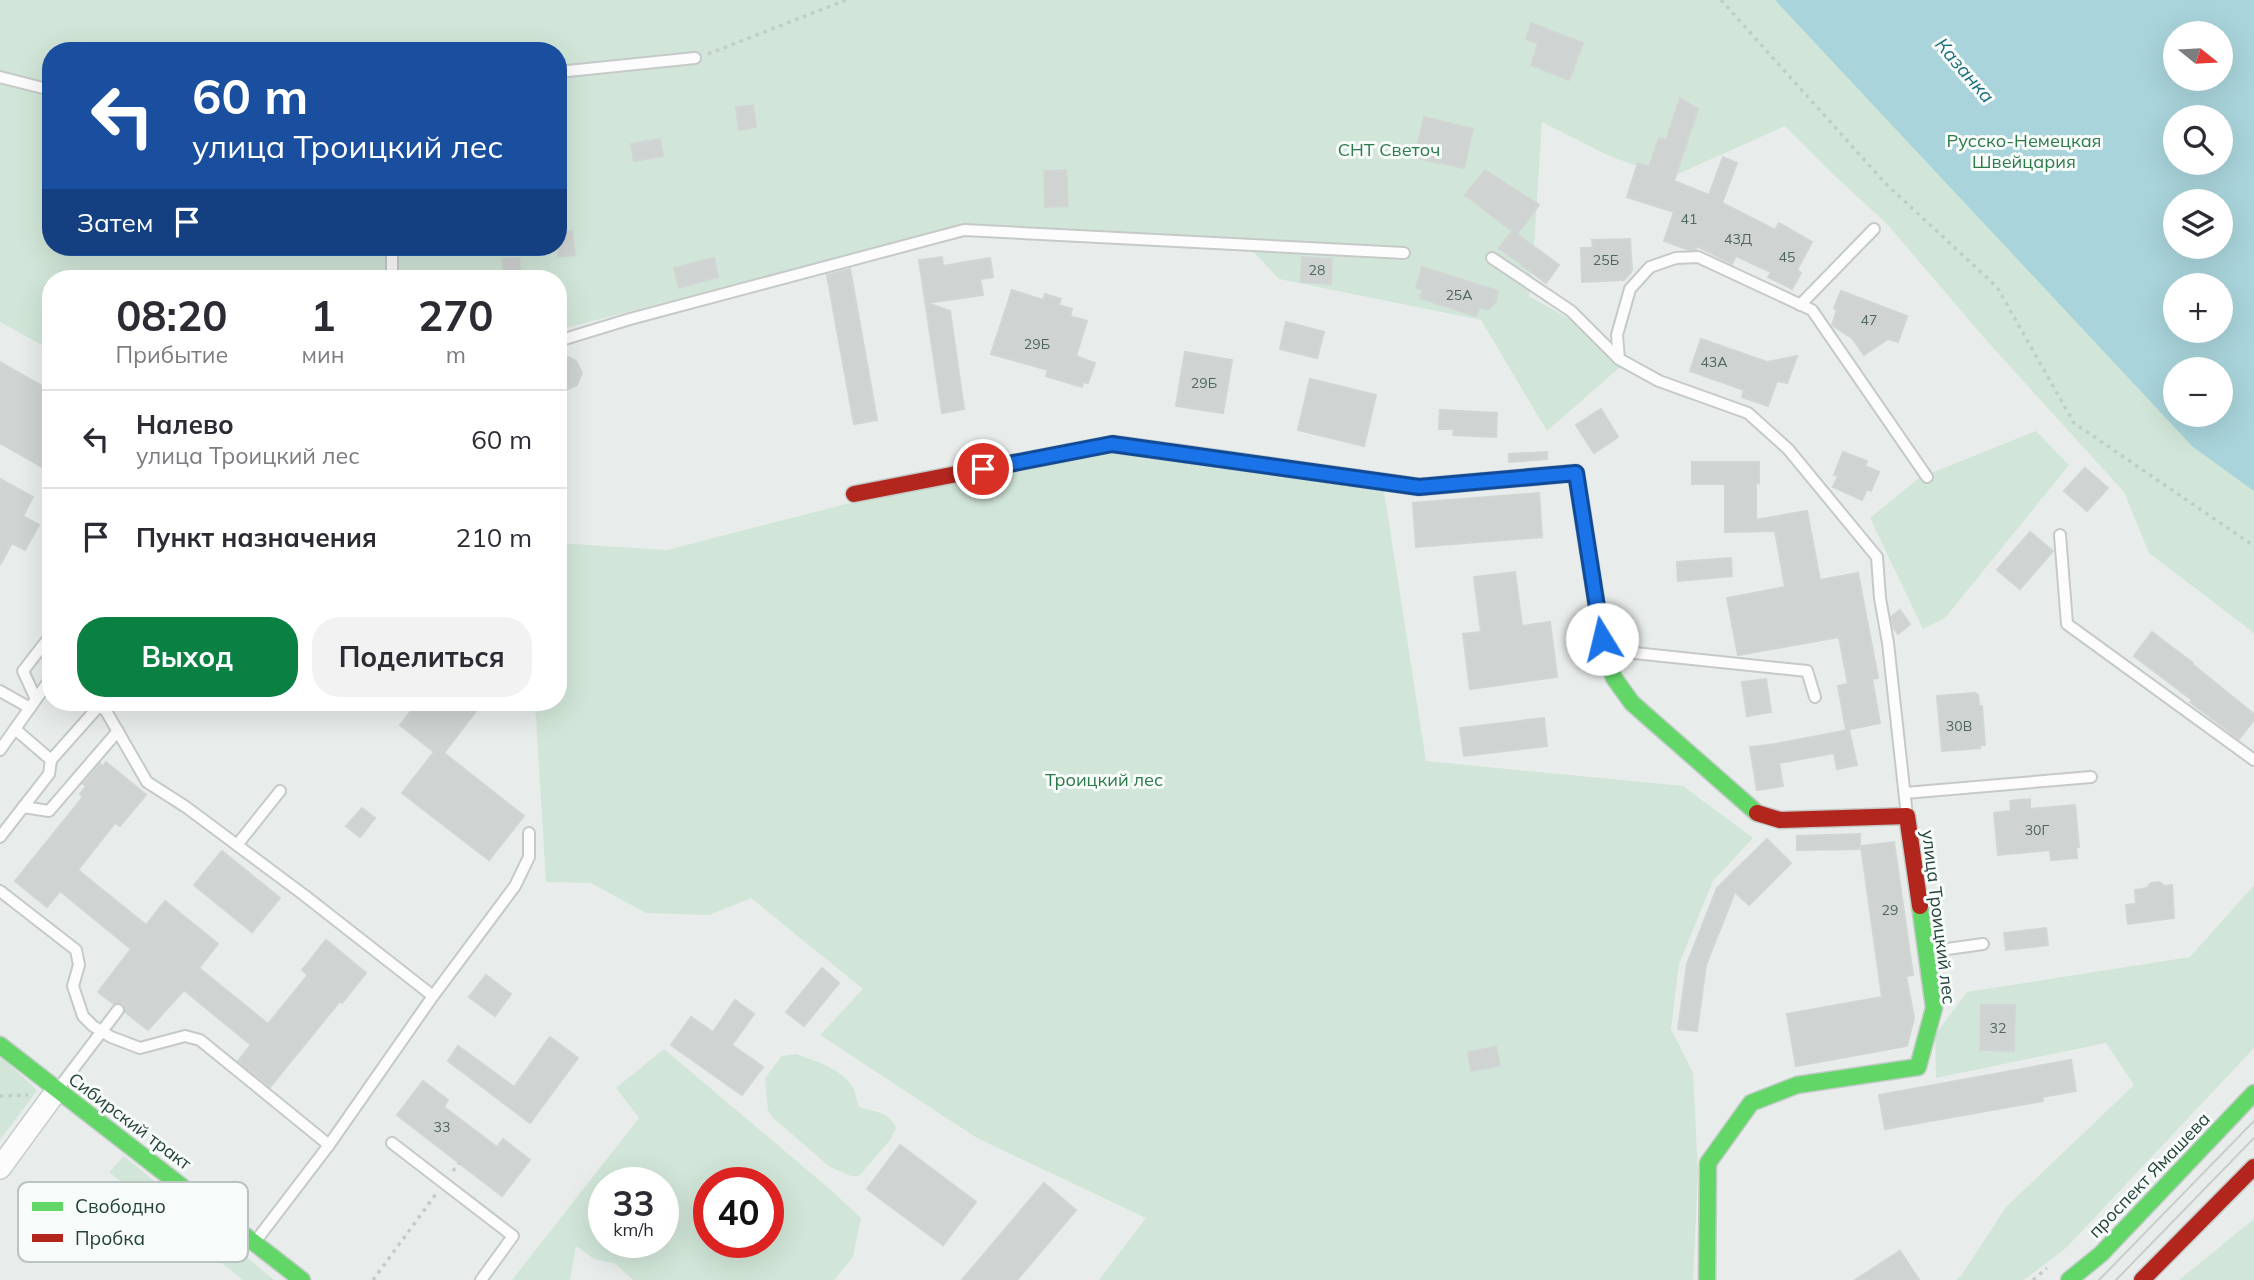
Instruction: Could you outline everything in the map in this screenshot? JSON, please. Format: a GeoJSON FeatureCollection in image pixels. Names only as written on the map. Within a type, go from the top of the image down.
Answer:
{"type":"FeatureCollection","features":[{"type":"Feature","properties":{"kind":"street","name":"улица Троицкий лес"},"geometry":{"type":"LineString","coordinates":[[854,494],[1112,444],[1419,487],[1576,473],[1602,639],[1614,678],[1632,703],[1754,812],[1780,820],[1907,816],[1934,1008],[1918,1067],[1797,1085],[1751,1103],[1708,1163],[1707,1280]]}},
{"type":"Feature","properties":{"kind":"street","name":"Сибирский тракт"},"geometry":{"type":"LineString","coordinates":[[0,1045],[47,1093],[171,1182]]}},
{"type":"Feature","properties":{"kind":"street"},"geometry":{"type":"LineString","coordinates":[[0,1168],[47,1093]]}},
{"type":"Feature","properties":{"kind":"street","name":"проспект Ямашева"},"geometry":{"type":"LineString","coordinates":[[2069,1280],[2101,1254],[2254,1093]]}},
{"type":"Feature","properties":{"kind":"street"},"geometry":{"type":"LineString","coordinates":[[2142,1280],[2254,1167]]}},
{"type":"Feature","properties":{"kind":"street","name":"Сибирский тракт"},"geometry":{"type":"LineString","coordinates":[[248,1237],[302,1280]]}},
{"type":"Feature","properties":{"kind":"lane"},"geometry":{"type":"LineString","coordinates":[[567,71],[695,58]]}},
{"type":"Feature","properties":{"kind":"lane"},"geometry":{"type":"LineString","coordinates":[[0,77],[42,88]]}},
{"type":"Feature","properties":{"kind":"lane"},"geometry":{"type":"LineString","coordinates":[[1800,305],[1874,229]]}},
{"type":"Feature","properties":{"kind":"lane"},"geometry":{"type":"LineString","coordinates":[[567,338],[964,230],[1404,253]]}},
{"type":"Feature","properties":{"kind":"lane"},"geometry":{"type":"LineString","coordinates":[[1619,359],[1617,335],[1630,289],[1650,267],[1676,258],[1698,257],[1812,310],[1927,477]]}},
{"type":"Feature","properties":{"kind":"lane"},"geometry":{"type":"LineString","coordinates":[[1492,258],[1571,311],[1619,359],[1659,381],[1748,412],[1788,449],[1877,557],[1907,816]]}},
{"type":"Feature","properties":{"kind":"lane"},"geometry":{"type":"LineString","coordinates":[[2060,535],[2067,624],[2254,760]]}},
{"type":"Feature","properties":{"kind":"lane"},"geometry":{"type":"LineString","coordinates":[[33,704],[23,671],[42,647]]}},
{"type":"Feature","properties":{"kind":"lane"},"geometry":{"type":"LineString","coordinates":[[1607,656],[1625,652],[1807,671],[1815,697]]}},
{"type":"Feature","properties":{"kind":"lane"},"geometry":{"type":"LineString","coordinates":[[0,691],[33,704]]}},
{"type":"Feature","properties":{"kind":"lane"},"geometry":{"type":"LineString","coordinates":[[0,750],[42,691]]}},
{"type":"Feature","properties":{"kind":"lane"},"geometry":{"type":"LineString","coordinates":[[0,837],[49,774],[51,760],[95,711]]}},
{"type":"Feature","properties":{"kind":"lane"},"geometry":{"type":"LineString","coordinates":[[106,711],[146,782],[186,807],[433,996]]}},
{"type":"Feature","properties":{"kind":"lane"},"geometry":{"type":"LineString","coordinates":[[15,729],[51,760]]}},
{"type":"Feature","properties":{"kind":"lane"},"geometry":{"type":"LineString","coordinates":[[23,807],[49,811],[118,732]]}},
{"type":"Feature","properties":{"kind":"lane"},"geometry":{"type":"LineString","coordinates":[[1905,793],[2091,777]]}},
{"type":"Feature","properties":{"kind":"lane"},"geometry":{"type":"LineString","coordinates":[[236,845],[280,791]]}},
{"type":"Feature","properties":{"kind":"lane"},"geometry":{"type":"LineString","coordinates":[[255,1242],[329,1145],[433,996],[515,886],[529,857],[528,833]]}},
{"type":"Feature","properties":{"kind":"lane"},"geometry":{"type":"LineString","coordinates":[[0,891],[76,950],[79,965],[73,986],[83,1016],[102,1031],[141,1048],[185,1036],[200,1040],[329,1145]]}},
{"type":"Feature","properties":{"kind":"lane"},"geometry":{"type":"LineString","coordinates":[[1926,952],[1983,944]]}},
{"type":"Feature","properties":{"kind":"lane"},"geometry":{"type":"LineString","coordinates":[[47,1093],[118,1010]]}},
{"type":"Feature","properties":{"kind":"lane"},"geometry":{"type":"LineString","coordinates":[[393,1143],[513,1236],[481,1280]]}},
{"type":"Feature","properties":{"kind":"path"},"geometry":{"type":"LineString","coordinates":[[695,58],[846,0]]}},
{"type":"Feature","properties":{"kind":"path"},"geometry":{"type":"LineString","coordinates":[[1721,0],[1885,183],[1997,287],[2074,423],[2254,546]]}},
{"type":"Feature","properties":{"kind":"path"},"geometry":{"type":"LineString","coordinates":[[0,1096],[47,1093]]}},
{"type":"Feature","properties":{"kind":"path"},"geometry":{"type":"LineString","coordinates":[[373,1280],[459,1163]]}},
{"type":"Feature","properties":{"kind":"green space","name":"СНТ Светоч"},"geometry":{"type":"Polygon","coordinates":[[[0,0],[2254,0],[2254,633],[2149,553],[2124,492],[1986,340],[1888,225],[1785,126],[1669,178],[1607,155],[1542,122],[1529,296],[1578,324],[1620,367],[1547,431],[1481,320],[1279,279],[1244,242],[969,224],[567,328],[567,270],[42,270],[42,345],[0,322],[0,0]]]}},
{"type":"Feature","properties":{"kind":"green space"},"geometry":{"type":"Polygon","coordinates":[[[2036,431],[2069,465],[1945,618],[1923,629],[1870,518],[1919,478],[2036,431]]]}},
{"type":"Feature","properties":{"kind":"green space","name":"Троицкий лес"},"geometry":{"type":"Polygon","coordinates":[[[1106,452],[1384,491],[1426,761],[1683,786],[1753,838],[1713,881],[1679,964],[1671,1029],[1693,1073],[1698,1174],[1693,1280],[1099,1280],[1146,1218],[977,1138],[820,1035],[863,989],[751,898],[709,915],[646,913],[591,883],[546,882],[536,711],[567,711],[567,544],[667,550],[846,504],[1106,452]]]}},
{"type":"Feature","properties":{"kind":"green space"},"geometry":{"type":"Polygon","coordinates":[[[2254,885],[2254,1048],[2066,1248],[2024,1280],[1956,1280],[2006,1207],[2134,1085],[2106,1043],[1936,1078],[1935,1035],[1967,992],[2190,957],[2254,885]]]}},
{"type":"Feature","properties":{"kind":"green space"},"geometry":{"type":"Polygon","coordinates":[[[664,1049],[861,1218],[853,1257],[834,1280],[633,1280],[616,1264],[594,1259],[679,1258],[679,1167],[601,1167],[639,1118],[616,1088],[664,1049]]]}},
{"type":"Feature","properties":{"kind":"green space"},"geometry":{"type":"Polygon","coordinates":[[[796,1054],[837,1071],[850,1083],[859,1107],[885,1115],[893,1122],[896,1128],[890,1140],[859,1176],[851,1176],[830,1167],[772,1117],[768,1110],[765,1078],[782,1056],[796,1054]]]}},
{"type":"Feature","properties":{"kind":"green space"},"geometry":{"type":"Polygon","coordinates":[[[0,1056],[35,1088],[36,1092],[0,1140],[0,1056]]]}},
{"type":"Feature","properties":{"kind":"green space"},"geometry":{"type":"Polygon","coordinates":[[[124,1156],[155,1182],[121,1182],[109,1172],[124,1156]]]}},
{"type":"Feature","properties":{"kind":"green space"},"geometry":{"type":"Polygon","coordinates":[[[588,1183],[588,1255],[576,1246],[570,1280],[512,1280],[588,1183]]]}},
{"type":"Feature","properties":{"kind":"green space"},"geometry":{"type":"Polygon","coordinates":[[[2254,1219],[2254,1280],[2179,1280],[2254,1219]]]}},
{"type":"Feature","properties":{"kind":"green space"},"geometry":{"type":"Polygon","coordinates":[[[248,1259],[274,1280],[243,1280],[221,1262],[248,1262],[248,1259]]]}},
{"type":"Feature","properties":{"kind":"water","name":"Казанка"},"geometry":{"type":"Polygon","coordinates":[[[1775,0],[2254,0],[2254,491],[2193,447],[2174,427],[2233,427],[2233,357],[2163,357],[2163,415],[1775,0]]]}},
{"type":"Feature","properties":{"kind":"building"},"geometry":{"type":"Polygon","coordinates":[[[1531,23],[1583,43],[1569,80],[1531,65],[1538,44],[1526,39],[1531,23]]]}},
{"type":"Feature","properties":{"kind":"building"},"geometry":{"type":"Polygon","coordinates":[[[1680,98],[1698,109],[1674,181],[1709,195],[1723,157],[1737,163],[1722,203],[1775,230],[1779,223],[1812,242],[1797,270],[1801,273],[1792,289],[1768,277],[1771,272],[1736,256],[1732,264],[1697,246],[1696,249],[1689,250],[1664,241],[1674,212],[1627,197],[1638,163],[1649,167],[1659,138],[1666,140],[1680,98]]]}},
{"type":"Feature","properties":{"kind":"building"},"geometry":{"type":"Polygon","coordinates":[[[753,105],[756,127],[739,130],[736,107],[753,105]]]}},
{"type":"Feature","properties":{"kind":"building"},"geometry":{"type":"Polygon","coordinates":[[[1424,117],[1473,129],[1464,168],[1415,158],[1424,117]]]}},
{"type":"Feature","properties":{"kind":"building"},"geometry":{"type":"Polygon","coordinates":[[[660,139],[663,156],[634,161],[631,144],[660,139]]]}},
{"type":"Feature","properties":{"kind":"building"},"geometry":{"type":"Polygon","coordinates":[[[1066,170],[1068,206],[1045,207],[1044,171],[1066,170]]]}},
{"type":"Feature","properties":{"kind":"building"},"geometry":{"type":"Polygon","coordinates":[[[1485,170],[1539,205],[1517,234],[1559,265],[1546,283],[1499,248],[1512,231],[1465,195],[1485,170]]]}},
{"type":"Feature","properties":{"kind":"building"},"geometry":{"type":"Polygon","coordinates":[[[567,231],[572,231],[575,255],[567,256],[567,231]]]}},
{"type":"Feature","properties":{"kind":"building"},"geometry":{"type":"Polygon","coordinates":[[[1630,239],[1632,271],[1624,280],[1582,282],[1581,248],[1593,248],[1592,240],[1630,239]]]}},
{"type":"Feature","properties":{"kind":"building"},"geometry":{"type":"Polygon","coordinates":[[[942,257],[943,266],[990,258],[993,277],[980,279],[983,295],[927,303],[950,311],[964,409],[942,413],[919,260],[942,257]]]}},
{"type":"Feature","properties":{"kind":"building"},"geometry":{"type":"Polygon","coordinates":[[[1302,257],[1332,259],[1331,284],[1301,282],[1302,257]]]}},
{"type":"Feature","properties":{"kind":"building"},"geometry":{"type":"Polygon","coordinates":[[[519,258],[520,270],[503,270],[502,259],[519,258]]]}},
{"type":"Feature","properties":{"kind":"building"},"geometry":{"type":"Polygon","coordinates":[[[714,258],[718,277],[679,288],[674,268],[714,258]]]}},
{"type":"Feature","properties":{"kind":"building"},"geometry":{"type":"Polygon","coordinates":[[[1422,267],[1498,291],[1495,303],[1488,310],[1479,307],[1476,316],[1420,298],[1423,290],[1416,288],[1422,267]]]}},
{"type":"Feature","properties":{"kind":"building"},"geometry":{"type":"Polygon","coordinates":[[[850,269],[877,420],[854,424],[827,275],[850,269]]]}},
{"type":"Feature","properties":{"kind":"building"},"geometry":{"type":"Polygon","coordinates":[[[1012,290],[1043,300],[1045,294],[1061,299],[1059,305],[1072,309],[1070,316],[1087,321],[1076,356],[1095,363],[1088,383],[1083,382],[1082,387],[1046,376],[1048,370],[991,354],[1012,290]]]}},
{"type":"Feature","properties":{"kind":"building"},"geometry":{"type":"Polygon","coordinates":[[[1841,291],[1907,316],[1898,342],[1888,339],[1864,355],[1852,338],[1832,325],[1837,310],[1834,308],[1841,291]]]}},
{"type":"Feature","properties":{"kind":"building"},"geometry":{"type":"Polygon","coordinates":[[[1286,322],[1324,332],[1317,358],[1280,349],[1286,322]]]}},
{"type":"Feature","properties":{"kind":"building"},"geometry":{"type":"Polygon","coordinates":[[[1701,339],[1767,362],[1797,356],[1787,383],[1777,381],[1768,406],[1742,397],[1744,390],[1690,371],[1701,339]]]}},
{"type":"Feature","properties":{"kind":"building"},"geometry":{"type":"Polygon","coordinates":[[[1185,352],[1232,360],[1223,413],[1176,406],[1185,352]]]}},
{"type":"Feature","properties":{"kind":"building"},"geometry":{"type":"Polygon","coordinates":[[[567,357],[576,361],[582,373],[577,385],[567,390],[567,357]]]}},
{"type":"Feature","properties":{"kind":"building"},"geometry":{"type":"Polygon","coordinates":[[[0,362],[42,386],[42,467],[0,443],[0,362]]]}},
{"type":"Feature","properties":{"kind":"building"},"geometry":{"type":"Polygon","coordinates":[[[1310,379],[1376,395],[1364,446],[1298,430],[1310,379]]]}},
{"type":"Feature","properties":{"kind":"building"},"geometry":{"type":"Polygon","coordinates":[[[1601,409],[1618,437],[1594,453],[1576,425],[1601,409]]]}},
{"type":"Feature","properties":{"kind":"building"},"geometry":{"type":"Polygon","coordinates":[[[1440,410],[1497,413],[1496,437],[1453,435],[1454,429],[1439,429],[1440,410]]]}},
{"type":"Feature","properties":{"kind":"building"},"geometry":{"type":"Polygon","coordinates":[[[1547,452],[1547,459],[1509,462],[1509,454],[1547,452]]]}},
{"type":"Feature","properties":{"kind":"building"},"geometry":{"type":"Polygon","coordinates":[[[1843,452],[1867,461],[1865,466],[1879,472],[1871,491],[1867,489],[1862,500],[1833,487],[1838,476],[1834,475],[1843,452]]]}},
{"type":"Feature","properties":{"kind":"building"},"geometry":{"type":"Polygon","coordinates":[[[1692,462],[1759,462],[1756,520],[1807,511],[1820,580],[1858,573],[1878,678],[1872,679],[1880,723],[1846,730],[1838,686],[1848,684],[1839,637],[1738,655],[1727,598],[1785,587],[1775,531],[1725,532],[1725,484],[1692,484],[1692,462]]]}},
{"type":"Feature","properties":{"kind":"building"},"geometry":{"type":"Polygon","coordinates":[[[2085,468],[2108,488],[2087,511],[2064,491],[2085,468]]]}},
{"type":"Feature","properties":{"kind":"building"},"geometry":{"type":"Polygon","coordinates":[[[0,479],[33,497],[23,516],[39,525],[25,550],[12,543],[0,565],[0,479]]]}},
{"type":"Feature","properties":{"kind":"building"},"geometry":{"type":"Polygon","coordinates":[[[1539,493],[1542,537],[1416,547],[1413,503],[1539,493]]]}},
{"type":"Feature","properties":{"kind":"building"},"geometry":{"type":"Polygon","coordinates":[[[2030,532],[2053,551],[2020,589],[1997,570],[2030,532]]]}},
{"type":"Feature","properties":{"kind":"building"},"geometry":{"type":"Polygon","coordinates":[[[1731,558],[1732,576],[1678,581],[1677,562],[1731,558]]]}},
{"type":"Feature","properties":{"kind":"building"},"geometry":{"type":"Polygon","coordinates":[[[1515,572],[1522,626],[1550,622],[1557,677],[1470,689],[1463,634],[1481,632],[1474,577],[1515,572]]]}},
{"type":"Feature","properties":{"kind":"building"},"geometry":{"type":"Polygon","coordinates":[[[1900,610],[1910,624],[1898,634],[1891,617],[1900,610]]]}},
{"type":"Feature","properties":{"kind":"building"},"geometry":{"type":"Polygon","coordinates":[[[2152,632],[2254,714],[2254,720],[2239,739],[2134,656],[2152,632]]]}},
{"type":"Feature","properties":{"kind":"building"},"geometry":{"type":"Polygon","coordinates":[[[1766,679],[1771,712],[1747,716],[1742,682],[1766,679]]]}},
{"type":"Feature","properties":{"kind":"building"},"geometry":{"type":"Polygon","coordinates":[[[1978,695],[1979,706],[1982,706],[1985,745],[1980,745],[1980,748],[1942,751],[1937,696],[1978,695]]]}},
{"type":"Feature","properties":{"kind":"building"},"geometry":{"type":"Polygon","coordinates":[[[411,711],[476,711],[444,753],[524,816],[489,860],[402,793],[434,752],[400,725],[411,711]]]}},
{"type":"Feature","properties":{"kind":"building"},"geometry":{"type":"Polygon","coordinates":[[[1544,718],[1547,746],[1464,756],[1460,728],[1544,718]]]}},
{"type":"Feature","properties":{"kind":"building"},"geometry":{"type":"Polygon","coordinates":[[[1849,730],[1857,765],[1837,769],[1834,753],[1779,763],[1783,786],[1757,790],[1750,747],[1849,730]]]}},
{"type":"Feature","properties":{"kind":"building"},"geometry":{"type":"Polygon","coordinates":[[[106,762],[146,795],[120,826],[115,823],[78,870],[146,925],[165,901],[218,944],[199,968],[268,1024],[308,975],[302,970],[326,940],[366,973],[270,1087],[238,1061],[251,1045],[184,990],[148,1030],[125,1012],[123,1004],[114,1004],[98,992],[131,949],[60,891],[47,907],[15,881],[83,797],[80,794],[86,786],[83,784],[100,764],[103,766],[106,762]]]}},
{"type":"Feature","properties":{"kind":"building"},"geometry":{"type":"Polygon","coordinates":[[[2030,799],[2030,809],[2075,805],[2079,847],[2076,847],[2077,858],[2051,860],[2050,850],[1998,855],[1994,813],[2011,811],[2010,801],[2030,799]]]}},
{"type":"Feature","properties":{"kind":"building"},"geometry":{"type":"Polygon","coordinates":[[[362,808],[375,818],[360,837],[346,826],[362,808]]]}},
{"type":"Feature","properties":{"kind":"building"},"geometry":{"type":"Polygon","coordinates":[[[1860,834],[1860,849],[1797,850],[1797,836],[1860,834]]]}},
{"type":"Feature","properties":{"kind":"building"},"geometry":{"type":"Polygon","coordinates":[[[1767,839],[1791,863],[1749,905],[1735,892],[1706,965],[1697,1031],[1678,1029],[1687,964],[1717,888],[1767,839]]]}},
{"type":"Feature","properties":{"kind":"building"},"geometry":{"type":"Polygon","coordinates":[[[1894,842],[1913,975],[1906,976],[1914,1018],[1907,1046],[1796,1066],[1787,1014],[1882,997],[1861,846],[1894,842]]]}},
{"type":"Feature","properties":{"kind":"building"},"geometry":{"type":"Polygon","coordinates":[[[222,851],[280,898],[252,932],[194,885],[222,851]]]}},
{"type":"Feature","properties":{"kind":"building"},"geometry":{"type":"Polygon","coordinates":[[[2159,882],[2165,886],[2172,885],[2174,918],[2128,924],[2126,905],[2136,904],[2135,890],[2159,882]]]}},
{"type":"Feature","properties":{"kind":"building"},"geometry":{"type":"Polygon","coordinates":[[[2046,928],[2048,945],[2006,950],[2004,933],[2046,928]]]}},
{"type":"Feature","properties":{"kind":"building"},"geometry":{"type":"Polygon","coordinates":[[[822,968],[839,983],[804,1026],[786,1012],[822,968]]]}},
{"type":"Feature","properties":{"kind":"building"},"geometry":{"type":"Polygon","coordinates":[[[486,975],[511,994],[495,1016],[469,997],[486,975]]]}},
{"type":"Feature","properties":{"kind":"building"},"geometry":{"type":"Polygon","coordinates":[[[735,1000],[754,1014],[732,1045],[763,1067],[742,1095],[671,1045],[691,1017],[713,1032],[735,1000]]]}},
{"type":"Feature","properties":{"kind":"building"},"geometry":{"type":"Polygon","coordinates":[[[1981,1005],[2015,1005],[2014,1051],[1980,1050],[1981,1005]]]}},
{"type":"Feature","properties":{"kind":"building"},"geometry":{"type":"Polygon","coordinates":[[[550,1037],[578,1058],[530,1123],[448,1061],[458,1046],[514,1087],[550,1037]]]}},
{"type":"Feature","properties":{"kind":"building"},"geometry":{"type":"Polygon","coordinates":[[[1496,1047],[1500,1066],[1471,1071],[1468,1052],[1496,1047]]]}},
{"type":"Feature","properties":{"kind":"building"},"geometry":{"type":"Polygon","coordinates":[[[2071,1060],[2076,1091],[2042,1097],[2043,1101],[1885,1129],[1879,1095],[2071,1060]]]}},
{"type":"Feature","properties":{"kind":"building"},"geometry":{"type":"Polygon","coordinates":[[[423,1081],[448,1100],[444,1107],[497,1147],[503,1139],[530,1160],[502,1196],[397,1115],[423,1081]]]}},
{"type":"Feature","properties":{"kind":"building"},"geometry":{"type":"Polygon","coordinates":[[[900,1145],[976,1202],[943,1245],[867,1189],[900,1145]]]}},
{"type":"Feature","properties":{"kind":"building"},"geometry":{"type":"Polygon","coordinates":[[[1044,1183],[1076,1210],[1017,1280],[962,1280],[1044,1183]]]}},
{"type":"Feature","properties":{"kind":"building"},"geometry":{"type":"Polygon","coordinates":[[[1900,1251],[1919,1280],[1855,1280],[1900,1251]]]}},
{"type":"Feature","properties":{"kind":"tram line"},"geometry":{"type":"LineString","coordinates":[[2099,1280],[2254,1121]]}},
{"type":"Feature","properties":{"kind":"tram line"},"geometry":{"type":"LineString","coordinates":[[2116,1280],[2254,1138]]}},
{"type":"Feature","properties":{"kind":"traffic: fast"},"geometry":{"type":"LineString","coordinates":[[1186,454],[1419,487],[1576,473],[1602,639],[1614,678],[1632,703],[1757,813]]}},
{"type":"Feature","properties":{"kind":"traffic: fast"},"geometry":{"type":"LineString","coordinates":[[1707,1280],[1708,1163],[1751,1103],[1797,1085],[1918,1067],[1934,1008],[1920,906]]}},
{"type":"Feature","properties":{"kind":"traffic: fast"},"geometry":{"type":"LineString","coordinates":[[0,1045],[176,1182]]}},
{"type":"Feature","properties":{"kind":"traffic: fast"},"geometry":{"type":"LineString","coordinates":[[2069,1280],[2101,1254],[2254,1093]]}},
{"type":"Feature","properties":{"kind":"traffic: fast"},"geometry":{"type":"LineString","coordinates":[[248,1238],[302,1280]]}},
{"type":"Feature","properties":{"kind":"traffic: jam"},"geometry":{"type":"LineString","coordinates":[[854,494],[1112,444],[1186,454]]}},
{"type":"Feature","properties":{"kind":"traffic: jam"},"geometry":{"type":"LineString","coordinates":[[1757,813],[1780,820],[1907,816],[1920,906]]}},
{"type":"Feature","properties":{"kind":"traffic: jam"},"geometry":{"type":"LineString","coordinates":[[2142,1280],[2254,1167]]}},
{"type":"Feature","properties":{"kind":"route"},"geometry":{"type":"LineString","coordinates":[[983,469],[1112,444],[1419,487],[1576,473],[1602,639]]}},
{"type":"Feature","properties":{"kind":"park label","name":"Русско-Немецкая Швейцария"},"geometry":{"type":"Point","coordinates":[2024,150]}}]}
